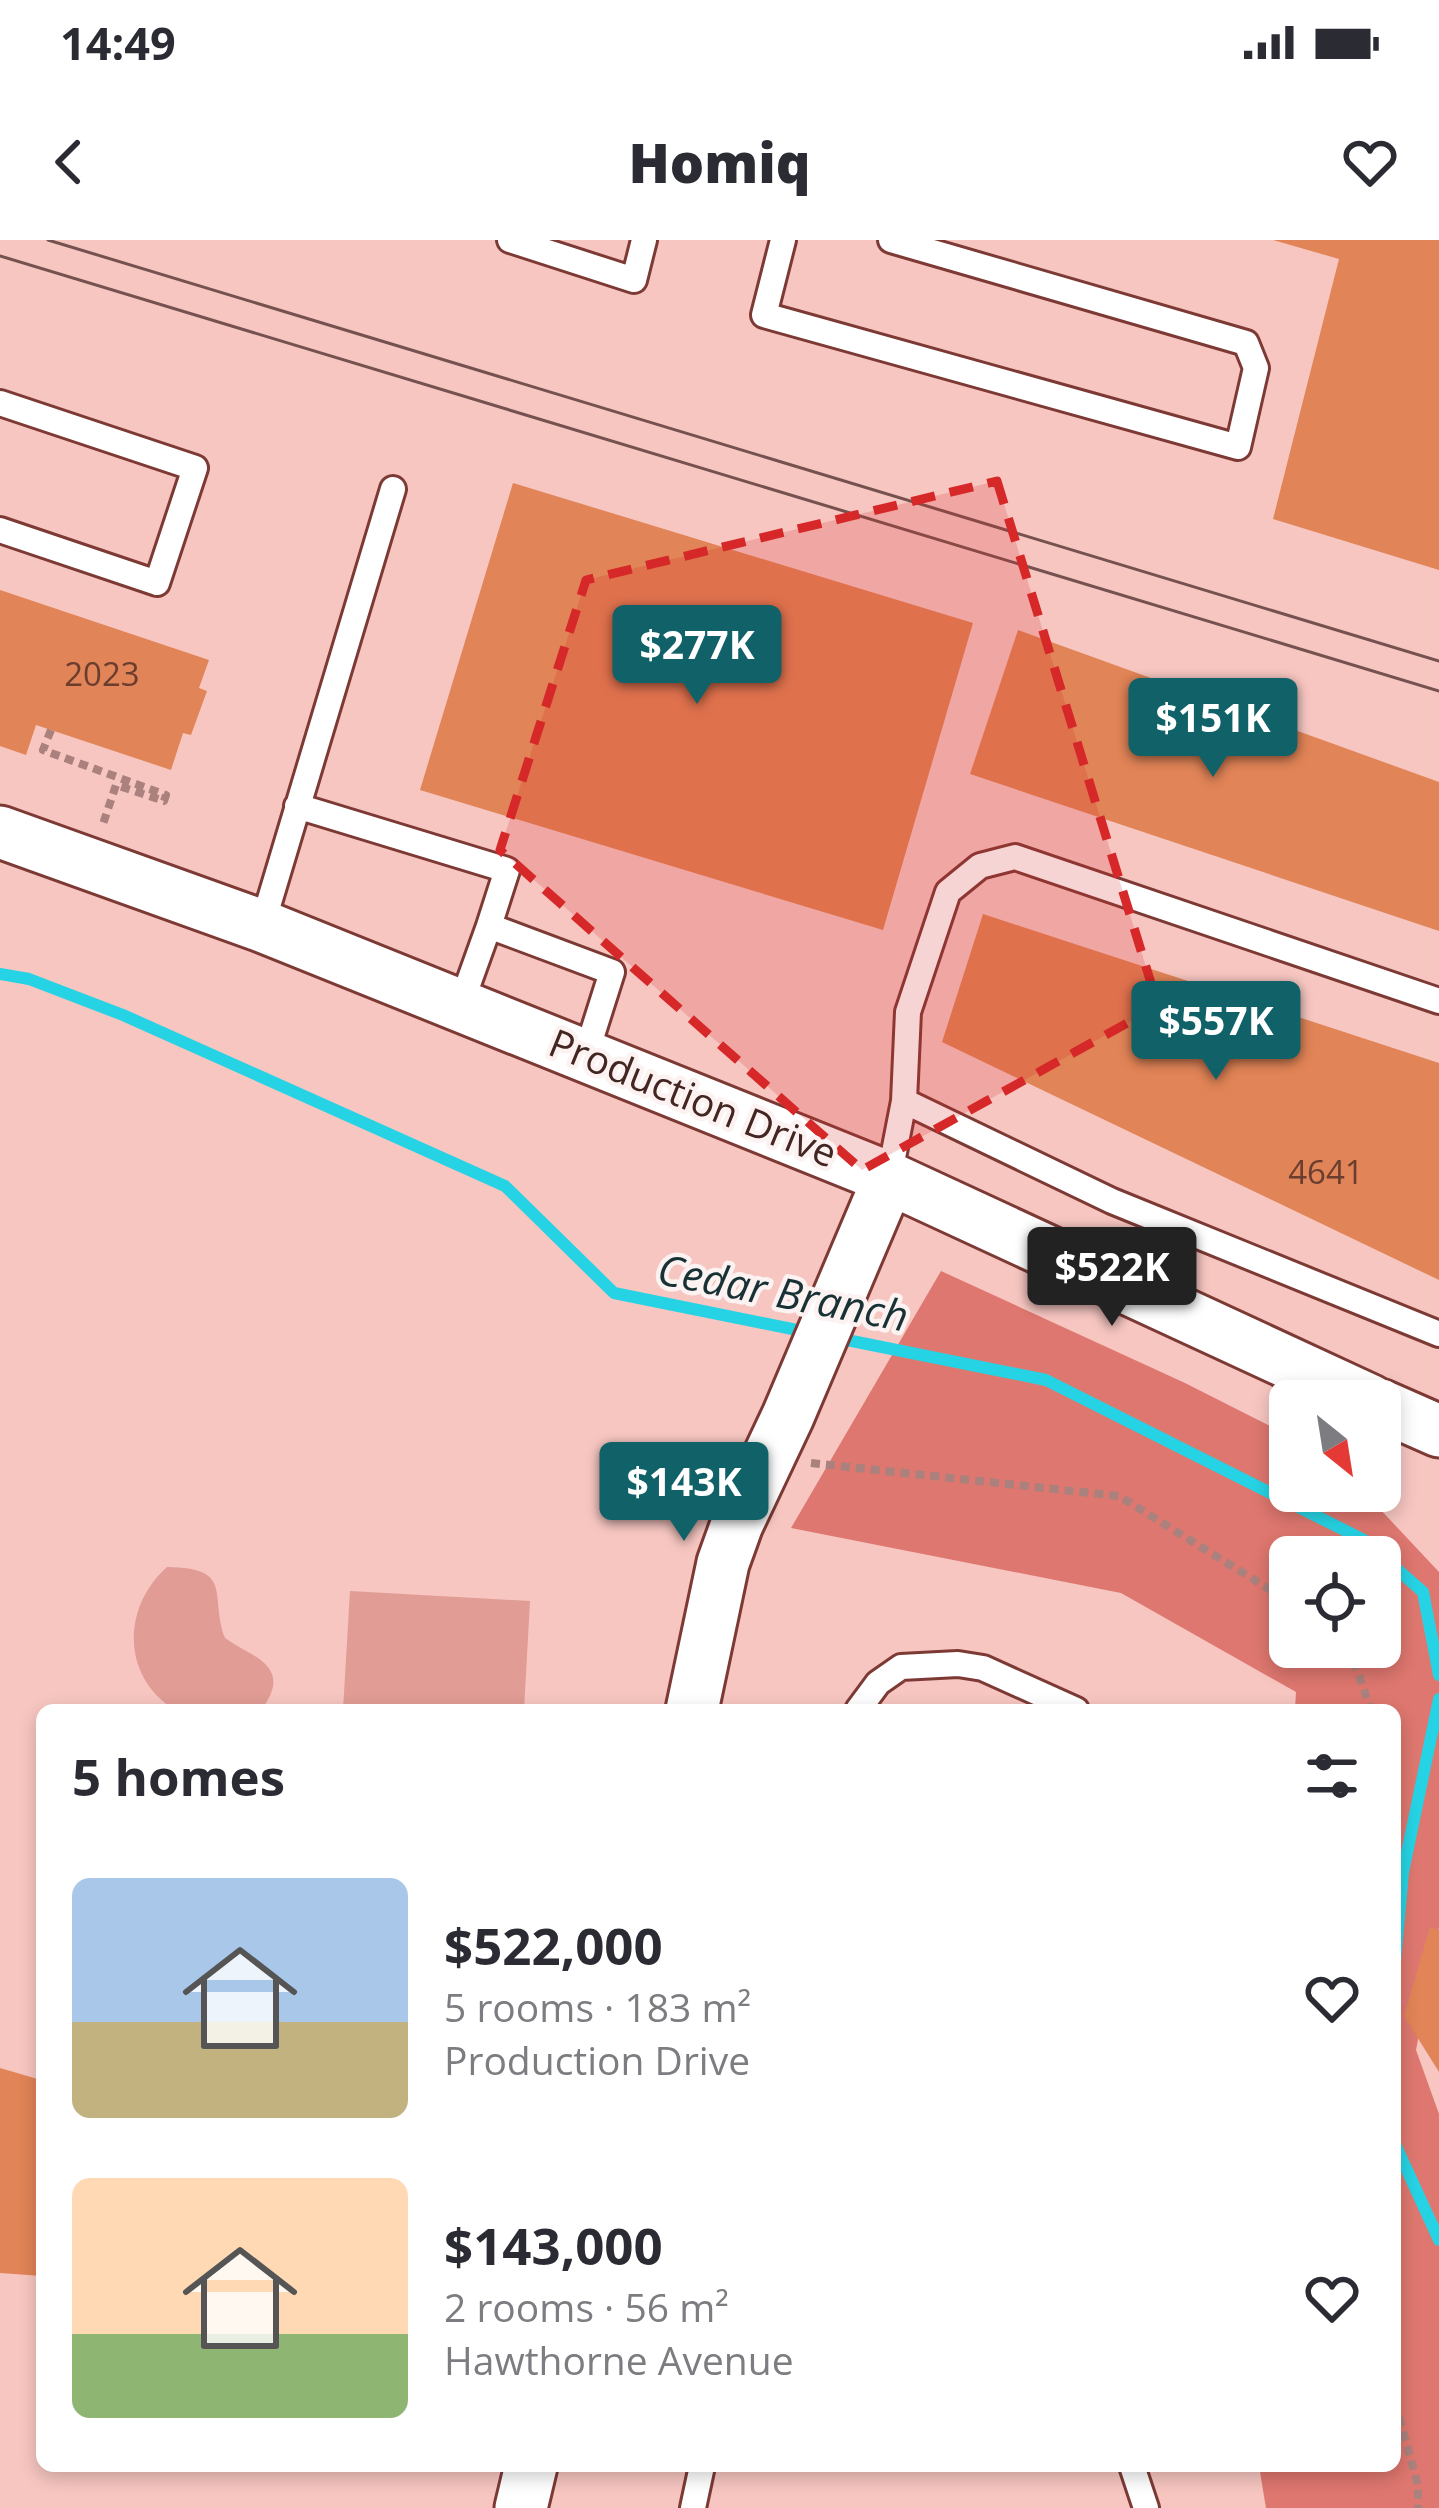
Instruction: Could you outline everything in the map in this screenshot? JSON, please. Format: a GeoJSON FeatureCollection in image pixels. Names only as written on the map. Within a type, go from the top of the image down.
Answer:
{"type":"FeatureCollection","features":[{"type":"Feature","properties":{"kind":"street","name":"Production Drive"},"geometry":{"type":"LineString","coordinates":[[0,832],[262,926],[889,1178],[1326,1380]]}},
{"type":"Feature","properties":{"kind":"street"},"geometry":{"type":"LineString","coordinates":[[693,1704],[723,1563],[889,1178]]}},
{"type":"Feature","properties":{"kind":"street"},"geometry":{"type":"LineString","coordinates":[[1401,1414],[1439,1431]]}},
{"type":"Feature","properties":{"kind":"street"},"geometry":{"type":"LineString","coordinates":[[521,2508],[530,2472]]}},
{"type":"Feature","properties":{"kind":"lane"},"geometry":{"type":"LineString","coordinates":[[522,242],[634,280],[644,240]]}},
{"type":"Feature","properties":{"kind":"lane"},"geometry":{"type":"LineString","coordinates":[[783,240],[764,315],[1238,447],[1256,368],[1246,344],[891,240]]}},
{"type":"Feature","properties":{"kind":"lane"},"geometry":{"type":"LineString","coordinates":[[0,403],[195,468],[157,583],[0,530]]}},
{"type":"Feature","properties":{"kind":"lane"},"geometry":{"type":"LineString","coordinates":[[262,926],[393,489]]}},
{"type":"Feature","properties":{"kind":"lane"},"geometry":{"type":"LineString","coordinates":[[298,806],[507,870],[461,1004]]}},
{"type":"Feature","properties":{"kind":"lane"},"geometry":{"type":"LineString","coordinates":[[889,1178],[904,1101],[908,1012],[948,892],[980,866],[1015,857],[1439,1001]]}},
{"type":"Feature","properties":{"kind":"lane"},"geometry":{"type":"LineString","coordinates":[[489,926],[612,972],[586,1054]]}},
{"type":"Feature","properties":{"kind":"lane"},"geometry":{"type":"LineString","coordinates":[[904,1101],[1112,1202],[1439,1334]]}},
{"type":"Feature","properties":{"kind":"lane"},"geometry":{"type":"LineString","coordinates":[[862,1704],[878,1683],[901,1667],[958,1664],[983,1668],[1063,1704]]}},
{"type":"Feature","properties":{"kind":"lane"},"geometry":{"type":"LineString","coordinates":[[693,2508],[701,2472]]}},
{"type":"Feature","properties":{"kind":"lane"},"geometry":{"type":"LineString","coordinates":[[1134,2472],[1146,2508]]}},
{"type":"Feature","properties":{"kind":"path"},"geometry":{"type":"LineString","coordinates":[[51,730],[43,750],[166,795],[164,801],[116,785],[102,826]]}},
{"type":"Feature","properties":{"kind":"path"},"geometry":{"type":"LineString","coordinates":[[778,1437],[1120,1496],[1269,1589]]}},
{"type":"Feature","properties":{"kind":"path"},"geometry":{"type":"LineString","coordinates":[[1356,1668],[1369,1704]]}},
{"type":"Feature","properties":{"kind":"path"},"geometry":{"type":"LineString","coordinates":[[1401,2425],[1418,2486],[1418,2508]]}},
{"type":"Feature","properties":{"kind":"highlighted area"},"geometry":{"type":"Polygon","coordinates":[[[997,481],[1158,1006],[862,1170],[500,850],[586,580],[997,481]]]}},
{"type":"Feature","properties":{"kind":"shaded area"},"geometry":{"type":"Polygon","coordinates":[[[941,1271],[1269,1425],[1269,1512],[1383,1512],[1439,1572],[1439,1927],[1416,2050],[1439,2114],[1439,2508],[1266,2508],[1260,2472],[1401,2472],[1401,1704],[1295,1704],[1296,1692],[1121,1593],[791,1528],[941,1271]]]}},
{"type":"Feature","properties":{"kind":"shaded area"},"geometry":{"type":"Polygon","coordinates":[[[167,1567],[202,1572],[211,1579],[225,1638],[257,1657],[271,1672],[271,1694],[265,1704],[167,1704],[157,1696],[137,1661],[134,1641],[136,1621],[152,1583],[167,1567]]]}},
{"type":"Feature","properties":{"kind":"shaded area"},"geometry":{"type":"Polygon","coordinates":[[[350,1591],[530,1601],[524,1704],[343,1704],[350,1591]]]}},
{"type":"Feature","properties":{"kind":"building"},"geometry":{"type":"Polygon","coordinates":[[[1273,240],[1439,240],[1439,570],[1273,519],[1339,259],[1273,240]]]}},
{"type":"Feature","properties":{"kind":"building"},"geometry":{"type":"Polygon","coordinates":[[[513,483],[973,623],[883,930],[420,790],[513,483]]]}},
{"type":"Feature","properties":{"kind":"building"},"geometry":{"type":"Polygon","coordinates":[[[0,590],[209,660],[199,688],[207,691],[191,735],[183,733],[171,770],[36,725],[26,755],[0,746],[0,590]]]}},
{"type":"Feature","properties":{"kind":"building"},"geometry":{"type":"Polygon","coordinates":[[[1018,630],[1439,782],[1439,931],[970,774],[1018,630]]]}},
{"type":"Feature","properties":{"kind":"building"},"geometry":{"type":"Polygon","coordinates":[[[983,914],[1439,1063],[1439,1280],[942,1042],[983,914]]]}},
{"type":"Feature","properties":{"kind":"building"},"geometry":{"type":"Polygon","coordinates":[[[1430,1927],[1439,1930],[1439,2072],[1404,2016],[1430,1927]]]}},
{"type":"Feature","properties":{"kind":"building"},"geometry":{"type":"Polygon","coordinates":[[[0,2068],[36,2079],[36,2276],[0,2273],[0,2068]]]}},
{"type":"Feature","properties":{"kind":"waterway","name":"Cedar Branch"},"geometry":{"type":"LineString","coordinates":[[0,974],[29,979],[123,1015],[505,1186],[614,1293],[812,1333]]}},
{"type":"Feature","properties":{"kind":"waterway","name":"Cedar Branch"},"geometry":{"type":"LineString","coordinates":[[832,1337],[1046,1380],[1364,1540],[1423,1592],[1439,1675]]}},
{"type":"Feature","properties":{"kind":"waterway","name":"Cedar Branch"},"geometry":{"type":"LineString","coordinates":[[1401,1894],[1439,1699]]}},
{"type":"Feature","properties":{"kind":"waterway","name":"Cedar Branch"},"geometry":{"type":"LineString","coordinates":[[1401,2157],[1439,2240]]}},
{"type":"Feature","properties":{"kind":"tram line"},"geometry":{"type":"LineString","coordinates":[[48,240],[1439,661]]}},
{"type":"Feature","properties":{"kind":"tram line"},"geometry":{"type":"LineString","coordinates":[[0,256],[1439,691]]}}]}
